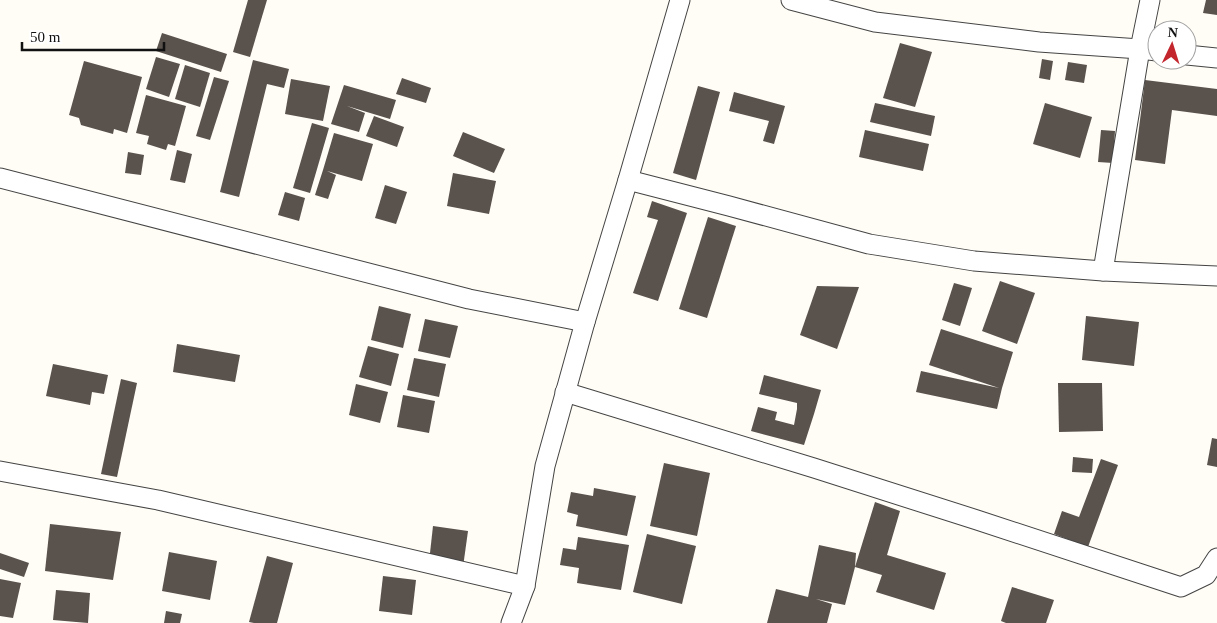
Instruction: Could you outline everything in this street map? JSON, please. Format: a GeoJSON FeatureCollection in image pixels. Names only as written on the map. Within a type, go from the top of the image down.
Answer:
{"type":"FeatureCollection","features":[{"type":"Feature","properties":{"kind":"street"},"geometry":{"type":"LineString","coordinates":[[791,0],[875,22],[1039,42],[1147,50]]}},
{"type":"Feature","properties":{"kind":"street"},"geometry":{"type":"LineString","coordinates":[[1149,20],[1150,0]]}},
{"type":"Feature","properties":{"kind":"street"},"geometry":{"type":"LineString","coordinates":[[511,623],[524,586],[545,466],[585,322],[628,180],[675,1]]}},
{"type":"Feature","properties":{"kind":"street"},"geometry":{"type":"LineString","coordinates":[[1103,271],[1147,55]]}},
{"type":"Feature","properties":{"kind":"street"},"geometry":{"type":"LineString","coordinates":[[1197,56],[1217,58]]}},
{"type":"Feature","properties":{"kind":"street"},"geometry":{"type":"LineString","coordinates":[[0,178],[469,299],[585,322]]}},
{"type":"Feature","properties":{"kind":"street"},"geometry":{"type":"LineString","coordinates":[[628,180],[869,244],[974,261],[1103,271],[1217,276]]}},
{"type":"Feature","properties":{"kind":"street"},"geometry":{"type":"LineString","coordinates":[[565,392],[823,471],[1181,587],[1206,576],[1217,558]]}},
{"type":"Feature","properties":{"kind":"street"},"geometry":{"type":"LineString","coordinates":[[0,471],[158,500],[524,586]]}},
{"type":"Feature","properties":{"kind":"building"},"geometry":{"type":"Polygon","coordinates":[[[248,0],[267,0],[250,57],[233,52],[248,0]]]}},
{"type":"Feature","properties":{"kind":"building"},"geometry":{"type":"Polygon","coordinates":[[[1206,0],[1217,0],[1217,15],[1203,13],[1206,0]]]}},
{"type":"Feature","properties":{"kind":"building"},"geometry":{"type":"Polygon","coordinates":[[[162,33],[227,54],[221,72],[156,51],[162,33]]]}},
{"type":"Feature","properties":{"kind":"building"},"geometry":{"type":"Polygon","coordinates":[[[900,43],[932,52],[915,107],[883,98],[900,43]]]}},
{"type":"Feature","properties":{"kind":"building"},"geometry":{"type":"Polygon","coordinates":[[[156,57],[180,64],[169,97],[146,89],[156,57]]]}},
{"type":"Feature","properties":{"kind":"building"},"geometry":{"type":"Polygon","coordinates":[[[1042,59],[1053,61],[1050,80],[1039,78],[1042,59]]]}},
{"type":"Feature","properties":{"kind":"building"},"geometry":{"type":"Polygon","coordinates":[[[253,60],[289,69],[284,88],[267,84],[239,197],[220,192],[253,60]]]}},
{"type":"Feature","properties":{"kind":"building"},"geometry":{"type":"Polygon","coordinates":[[[84,61],[142,77],[127,133],[114,129],[113,134],[81,125],[79,118],[69,115],[84,61]]]}},
{"type":"Feature","properties":{"kind":"building"},"geometry":{"type":"Polygon","coordinates":[[[1068,62],[1087,65],[1084,83],[1065,80],[1068,62]]]}},
{"type":"Feature","properties":{"kind":"building"},"geometry":{"type":"Polygon","coordinates":[[[185,65],[210,73],[200,107],[175,99],[185,65]]]}},
{"type":"Feature","properties":{"kind":"building"},"geometry":{"type":"Polygon","coordinates":[[[214,77],[229,81],[210,140],[196,136],[214,77]]]}},
{"type":"Feature","properties":{"kind":"building"},"geometry":{"type":"Polygon","coordinates":[[[402,78],[431,88],[426,103],[396,94],[402,78]]]}},
{"type":"Feature","properties":{"kind":"building"},"geometry":{"type":"Polygon","coordinates":[[[291,79],[330,86],[323,121],[285,114],[291,79]]]}},
{"type":"Feature","properties":{"kind":"building"},"geometry":{"type":"Polygon","coordinates":[[[1145,80],[1217,89],[1217,116],[1172,110],[1165,164],[1135,160],[1145,80]]]}},
{"type":"Feature","properties":{"kind":"building"},"geometry":{"type":"Polygon","coordinates":[[[344,85],[396,100],[390,119],[347,106],[365,113],[359,132],[331,124],[344,85]]]}},
{"type":"Feature","properties":{"kind":"building"},"geometry":{"type":"Polygon","coordinates":[[[698,86],[720,92],[696,180],[673,173],[698,86]]]}},
{"type":"Feature","properties":{"kind":"building"},"geometry":{"type":"Polygon","coordinates":[[[734,92],[785,106],[774,144],[763,141],[769,121],[729,111],[734,92]]]}},
{"type":"Feature","properties":{"kind":"building"},"geometry":{"type":"Polygon","coordinates":[[[146,95],[186,106],[175,146],[168,144],[166,150],[147,144],[149,136],[136,133],[146,95]]]}},
{"type":"Feature","properties":{"kind":"building"},"geometry":{"type":"Polygon","coordinates":[[[875,103],[935,116],[931,136],[870,122],[875,103]]]}},
{"type":"Feature","properties":{"kind":"building"},"geometry":{"type":"Polygon","coordinates":[[[1045,103],[1092,117],[1080,158],[1033,144],[1045,103]]]}},
{"type":"Feature","properties":{"kind":"building"},"geometry":{"type":"Polygon","coordinates":[[[374,116],[404,127],[397,147],[366,136],[374,116]]]}},
{"type":"Feature","properties":{"kind":"building"},"geometry":{"type":"Polygon","coordinates":[[[312,123],[329,128],[310,193],[293,188],[312,123]]]}},
{"type":"Feature","properties":{"kind":"building"},"geometry":{"type":"Polygon","coordinates":[[[865,130],[929,144],[923,171],[859,157],[865,130]]]}},
{"type":"Feature","properties":{"kind":"building"},"geometry":{"type":"Polygon","coordinates":[[[1101,130],[1115,131],[1113,163],[1098,162],[1101,130]]]}},
{"type":"Feature","properties":{"kind":"building"},"geometry":{"type":"Polygon","coordinates":[[[463,132],[505,149],[494,173],[453,156],[463,132]]]}},
{"type":"Feature","properties":{"kind":"building"},"geometry":{"type":"Polygon","coordinates":[[[334,133],[373,144],[362,181],[327,171],[336,175],[328,199],[315,195],[334,133]]]}},
{"type":"Feature","properties":{"kind":"building"},"geometry":{"type":"Polygon","coordinates":[[[177,150],[192,154],[185,183],[170,180],[177,150]]]}},
{"type":"Feature","properties":{"kind":"building"},"geometry":{"type":"Polygon","coordinates":[[[128,152],[144,155],[141,175],[125,173],[128,152]]]}},
{"type":"Feature","properties":{"kind":"building"},"geometry":{"type":"Polygon","coordinates":[[[453,173],[496,181],[489,214],[447,206],[453,173]]]}},
{"type":"Feature","properties":{"kind":"building"},"geometry":{"type":"Polygon","coordinates":[[[385,185],[407,192],[396,224],[375,218],[385,185]]]}},
{"type":"Feature","properties":{"kind":"building"},"geometry":{"type":"Polygon","coordinates":[[[285,192],[305,198],[299,221],[278,215],[285,192]]]}},
{"type":"Feature","properties":{"kind":"building"},"geometry":{"type":"Polygon","coordinates":[[[652,201],[687,213],[658,301],[633,293],[658,220],[647,217],[652,201]]]}},
{"type":"Feature","properties":{"kind":"building"},"geometry":{"type":"Polygon","coordinates":[[[708,217],[736,226],[707,318],[679,309],[708,217]]]}},
{"type":"Feature","properties":{"kind":"building"},"geometry":{"type":"Polygon","coordinates":[[[1000,281],[1035,293],[1017,344],[982,331],[1000,281]]]}},
{"type":"Feature","properties":{"kind":"building"},"geometry":{"type":"Polygon","coordinates":[[[954,283],[972,288],[960,326],[942,320],[954,283]]]}},
{"type":"Feature","properties":{"kind":"building"},"geometry":{"type":"Polygon","coordinates":[[[817,286],[859,287],[837,349],[800,335],[817,286]]]}},
{"type":"Feature","properties":{"kind":"building"},"geometry":{"type":"Polygon","coordinates":[[[379,306],[411,314],[403,348],[371,340],[379,306]]]}},
{"type":"Feature","properties":{"kind":"building"},"geometry":{"type":"Polygon","coordinates":[[[1086,316],[1139,322],[1134,366],[1082,360],[1086,316]]]}},
{"type":"Feature","properties":{"kind":"building"},"geometry":{"type":"Polygon","coordinates":[[[425,319],[458,326],[450,358],[418,351],[425,319]]]}},
{"type":"Feature","properties":{"kind":"building"},"geometry":{"type":"Polygon","coordinates":[[[941,329],[1013,352],[997,409],[916,392],[921,371],[999,388],[929,365],[941,329]]]}},
{"type":"Feature","properties":{"kind":"building"},"geometry":{"type":"Polygon","coordinates":[[[177,344],[240,355],[235,382],[173,372],[177,344]]]}},
{"type":"Feature","properties":{"kind":"building"},"geometry":{"type":"Polygon","coordinates":[[[368,346],[399,354],[391,386],[359,377],[368,346]]]}},
{"type":"Feature","properties":{"kind":"building"},"geometry":{"type":"Polygon","coordinates":[[[414,358],[446,364],[439,397],[407,390],[414,358]]]}},
{"type":"Feature","properties":{"kind":"building"},"geometry":{"type":"Polygon","coordinates":[[[53,364],[108,375],[104,394],[92,392],[90,405],[46,396],[53,364]]]}},
{"type":"Feature","properties":{"kind":"building"},"geometry":{"type":"Polygon","coordinates":[[[764,375],[821,390],[804,445],[751,431],[758,407],[777,412],[775,420],[794,425],[797,403],[759,394],[764,375]]]}},
{"type":"Feature","properties":{"kind":"building"},"geometry":{"type":"Polygon","coordinates":[[[121,379],[137,383],[117,477],[101,474],[121,379]]]}},
{"type":"Feature","properties":{"kind":"building"},"geometry":{"type":"Polygon","coordinates":[[[1058,383],[1102,383],[1103,431],[1059,432],[1058,383]]]}},
{"type":"Feature","properties":{"kind":"building"},"geometry":{"type":"Polygon","coordinates":[[[356,384],[388,392],[380,423],[349,415],[356,384]]]}},
{"type":"Feature","properties":{"kind":"building"},"geometry":{"type":"Polygon","coordinates":[[[403,395],[435,401],[429,433],[397,427],[403,395]]]}},
{"type":"Feature","properties":{"kind":"building"},"geometry":{"type":"Polygon","coordinates":[[[1212,438],[1217,439],[1217,467],[1207,465],[1212,438]]]}},
{"type":"Feature","properties":{"kind":"building"},"geometry":{"type":"Polygon","coordinates":[[[1073,457],[1093,459],[1092,473],[1072,472],[1073,457]]]}},
{"type":"Feature","properties":{"kind":"building"},"geometry":{"type":"Polygon","coordinates":[[[1101,459],[1118,465],[1088,547],[1054,534],[1062,511],[1079,517],[1101,459]]]}},
{"type":"Feature","properties":{"kind":"building"},"geometry":{"type":"Polygon","coordinates":[[[664,463],[710,473],[697,536],[650,526],[664,463]]]}},
{"type":"Feature","properties":{"kind":"building"},"geometry":{"type":"Polygon","coordinates":[[[594,488],[636,496],[627,536],[576,526],[578,515],[567,512],[571,492],[593,496],[594,488]]]}},
{"type":"Feature","properties":{"kind":"building"},"geometry":{"type":"Polygon","coordinates":[[[875,502],[900,511],[887,555],[946,573],[934,610],[876,592],[882,575],[855,567],[875,502]]]}},
{"type":"Feature","properties":{"kind":"building"},"geometry":{"type":"Polygon","coordinates":[[[50,524],[121,532],[113,580],[45,571],[50,524]]]}},
{"type":"Feature","properties":{"kind":"building"},"geometry":{"type":"Polygon","coordinates":[[[433,526],[468,531],[463,567],[429,562],[433,526]]]}},
{"type":"Feature","properties":{"kind":"building"},"geometry":{"type":"Polygon","coordinates":[[[647,534],[696,546],[682,604],[633,592],[647,534]]]}},
{"type":"Feature","properties":{"kind":"building"},"geometry":{"type":"Polygon","coordinates":[[[578,537],[629,545],[621,590],[577,583],[579,568],[560,565],[563,548],[576,550],[578,537]]]}},
{"type":"Feature","properties":{"kind":"building"},"geometry":{"type":"Polygon","coordinates":[[[819,545],[856,553],[855,567],[845,605],[816,599],[832,604],[827,623],[767,623],[776,589],[808,597],[819,545]]]}},
{"type":"Feature","properties":{"kind":"building"},"geometry":{"type":"Polygon","coordinates":[[[169,552],[217,561],[210,600],[162,591],[169,552]]]}},
{"type":"Feature","properties":{"kind":"building"},"geometry":{"type":"Polygon","coordinates":[[[0,553],[29,563],[24,577],[0,569],[0,553]]]}},
{"type":"Feature","properties":{"kind":"building"},"geometry":{"type":"Polygon","coordinates":[[[267,556],[293,563],[277,623],[249,622],[267,556]]]}},
{"type":"Feature","properties":{"kind":"building"},"geometry":{"type":"Polygon","coordinates":[[[383,576],[416,580],[412,615],[379,611],[383,576]]]}},
{"type":"Feature","properties":{"kind":"building"},"geometry":{"type":"Polygon","coordinates":[[[0,579],[21,583],[13,618],[0,616],[0,579]]]}},
{"type":"Feature","properties":{"kind":"building"},"geometry":{"type":"Polygon","coordinates":[[[1012,587],[1054,600],[1046,623],[1006,623],[1001,621],[1012,587]]]}},
{"type":"Feature","properties":{"kind":"building"},"geometry":{"type":"Polygon","coordinates":[[[56,590],[90,593],[88,623],[53,620],[56,590]]]}},
{"type":"Feature","properties":{"kind":"building"},"geometry":{"type":"Polygon","coordinates":[[[166,611],[182,614],[180,623],[164,623],[166,611]]]}}]}
